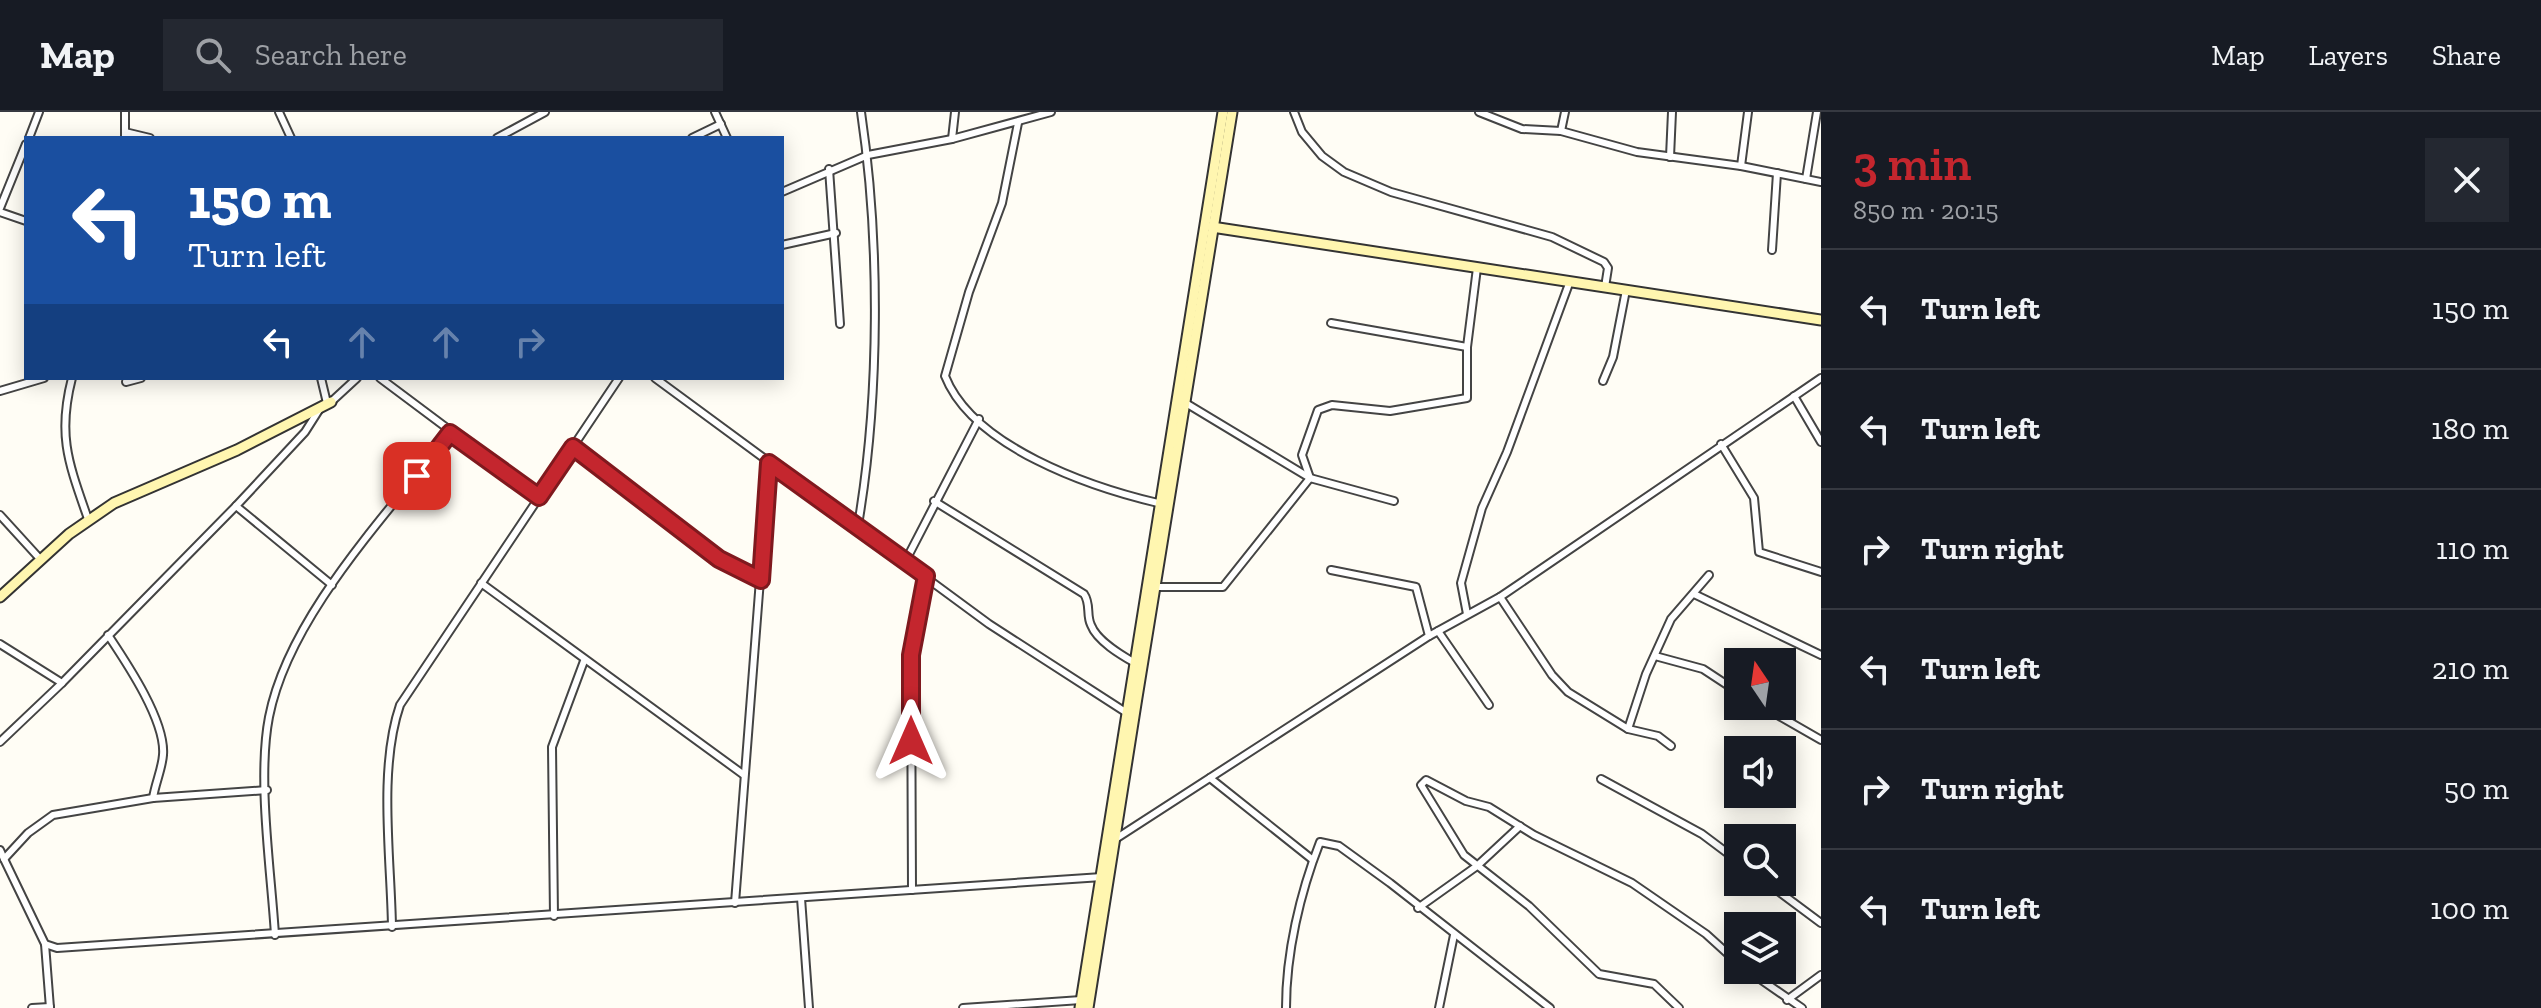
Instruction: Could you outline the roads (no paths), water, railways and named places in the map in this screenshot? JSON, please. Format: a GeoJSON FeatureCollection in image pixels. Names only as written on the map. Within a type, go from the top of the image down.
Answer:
{"type":"FeatureCollection","features":[{"type":"Feature","properties":{"kind":"main road"},"geometry":{"type":"LineString","coordinates":[[1106,877],[1117,838],[1156,587],[1165,507],[1210,227],[1223,112]]}},
{"type":"Feature","properties":{"kind":"main road"},"geometry":{"type":"LineString","coordinates":[[1083,1005],[1106,877],[1158,503],[1232,112]]}},
{"type":"Feature","properties":{"kind":"main road"},"geometry":{"type":"LineString","coordinates":[[1210,227],[1821,320]]}},
{"type":"Feature","properties":{"kind":"main road"},"geometry":{"type":"LineString","coordinates":[[0,597],[88,519],[114,503],[237,450],[326,404]]}},
{"type":"Feature","properties":{"kind":"street"},"geometry":{"type":"LineString","coordinates":[[30,136],[39,112]]}},
{"type":"Feature","properties":{"kind":"street"},"geometry":{"type":"LineString","coordinates":[[125,112],[125,135]]}},
{"type":"Feature","properties":{"kind":"street"},"geometry":{"type":"LineString","coordinates":[[279,112],[290,136]]}},
{"type":"Feature","properties":{"kind":"street"},"geometry":{"type":"LineString","coordinates":[[501,136],[545,112]]}},
{"type":"Feature","properties":{"kind":"street"},"geometry":{"type":"LineString","coordinates":[[715,112],[726,136]]}},
{"type":"Feature","properties":{"kind":"street"},"geometry":{"type":"LineString","coordinates":[[858,525],[867,473],[874,229],[861,112]]}},
{"type":"Feature","properties":{"kind":"street"},"geometry":{"type":"LineString","coordinates":[[952,139],[955,112]]}},
{"type":"Feature","properties":{"kind":"street"},"geometry":{"type":"LineString","coordinates":[[784,191],[829,169],[868,155],[952,139],[1051,112]]}},
{"type":"Feature","properties":{"kind":"street"},"geometry":{"type":"LineString","coordinates":[[1294,112],[1302,132],[1337,168],[1391,192],[1552,237],[1604,262],[1608,268],[1605,287]]}},
{"type":"Feature","properties":{"kind":"street"},"geometry":{"type":"LineString","coordinates":[[1479,112],[1522,129],[1561,131],[1637,152],[1741,166],[1821,182]]}},
{"type":"Feature","properties":{"kind":"street"},"geometry":{"type":"LineString","coordinates":[[1561,131],[1565,112]]}},
{"type":"Feature","properties":{"kind":"street"},"geometry":{"type":"LineString","coordinates":[[1670,157],[1672,112]]}},
{"type":"Feature","properties":{"kind":"street"},"geometry":{"type":"LineString","coordinates":[[1741,166],[1748,112]]}},
{"type":"Feature","properties":{"kind":"street"},"geometry":{"type":"LineString","coordinates":[[1806,179],[1817,112]]}},
{"type":"Feature","properties":{"kind":"street"},"geometry":{"type":"LineString","coordinates":[[1018,123],[1002,203],[945,372],[958,404],[1016,447],[1068,476],[1100,489],[1158,503]]}},
{"type":"Feature","properties":{"kind":"street"},"geometry":{"type":"LineString","coordinates":[[696,136],[721,124]]}},
{"type":"Feature","properties":{"kind":"street"},"geometry":{"type":"LineString","coordinates":[[24,149],[0,210],[24,220]]}},
{"type":"Feature","properties":{"kind":"street"},"geometry":{"type":"LineString","coordinates":[[829,169],[836,233],[840,324]]}},
{"type":"Feature","properties":{"kind":"street"},"geometry":{"type":"LineString","coordinates":[[1772,250],[1777,173]]}},
{"type":"Feature","properties":{"kind":"street"},"geometry":{"type":"LineString","coordinates":[[784,245],[836,233]]}},
{"type":"Feature","properties":{"kind":"street"},"geometry":{"type":"LineString","coordinates":[[1310,478],[1302,455],[1318,410],[1332,405],[1390,411],[1467,398],[1467,347],[1477,268]]}},
{"type":"Feature","properties":{"kind":"street"},"geometry":{"type":"LineString","coordinates":[[1467,614],[1461,583],[1482,508],[1507,452],[1570,281]]}},
{"type":"Feature","properties":{"kind":"street"},"geometry":{"type":"LineString","coordinates":[[1603,381],[1613,357],[1626,290]]}},
{"type":"Feature","properties":{"kind":"street"},"geometry":{"type":"LineString","coordinates":[[1331,323],[1467,347]]}},
{"type":"Feature","properties":{"kind":"street"},"geometry":{"type":"LineString","coordinates":[[1117,838],[1429,636],[1500,597],[1821,378]]}},
{"type":"Feature","properties":{"kind":"street"},"geometry":{"type":"LineString","coordinates":[[0,391],[37,380]]}},
{"type":"Feature","properties":{"kind":"street"},"geometry":{"type":"LineString","coordinates":[[71,380],[63,408],[64,435],[88,519]]}},
{"type":"Feature","properties":{"kind":"street"},"geometry":{"type":"LineString","coordinates":[[126,382],[134,380]]}},
{"type":"Feature","properties":{"kind":"street"},"geometry":{"type":"LineString","coordinates":[[321,380],[326,404]]}},
{"type":"Feature","properties":{"kind":"street"},"geometry":{"type":"LineString","coordinates":[[0,742],[236,506],[305,432],[326,404],[355,380]]}},
{"type":"Feature","properties":{"kind":"street"},"geometry":{"type":"LineString","coordinates":[[383,380],[539,497]]}},
{"type":"Feature","properties":{"kind":"street"},"geometry":{"type":"LineString","coordinates":[[392,927],[389,766],[392,727],[405,693],[618,380]]}},
{"type":"Feature","properties":{"kind":"street"},"geometry":{"type":"LineString","coordinates":[[658,380],[989,624],[1127,713]]}},
{"type":"Feature","properties":{"kind":"street"},"geometry":{"type":"LineString","coordinates":[[1794,396],[1821,442]]}},
{"type":"Feature","properties":{"kind":"street"},"geometry":{"type":"LineString","coordinates":[[1184,402],[1310,478],[1394,501]]}},
{"type":"Feature","properties":{"kind":"street"},"geometry":{"type":"LineString","coordinates":[[905,562],[979,419]]}},
{"type":"Feature","properties":{"kind":"street"},"geometry":{"type":"LineString","coordinates":[[275,935],[267,790],[268,720],[278,680],[287,655],[332,585],[450,433]]}},
{"type":"Feature","properties":{"kind":"street"},"geometry":{"type":"LineString","coordinates":[[1721,444],[1754,498],[1759,552],[1821,572]]}},
{"type":"Feature","properties":{"kind":"street"},"geometry":{"type":"LineString","coordinates":[[573,447],[719,559],[761,580]]}},
{"type":"Feature","properties":{"kind":"street"},"geometry":{"type":"LineString","coordinates":[[735,903],[769,463]]}},
{"type":"Feature","properties":{"kind":"street"},"geometry":{"type":"LineString","coordinates":[[1156,587],[1223,587],[1310,478]]}},
{"type":"Feature","properties":{"kind":"street"},"geometry":{"type":"LineString","coordinates":[[934,501],[1084,594],[1095,632],[1135,663]]}},
{"type":"Feature","properties":{"kind":"street"},"geometry":{"type":"LineString","coordinates":[[236,506],[332,585]]}},
{"type":"Feature","properties":{"kind":"street"},"geometry":{"type":"LineString","coordinates":[[0,515],[41,560]]}},
{"type":"Feature","properties":{"kind":"street"},"geometry":{"type":"LineString","coordinates":[[1331,570],[1416,587],[1429,636]]}},
{"type":"Feature","properties":{"kind":"street"},"geometry":{"type":"LineString","coordinates":[[1628,729],[1671,619],[1709,575]]}},
{"type":"Feature","properties":{"kind":"street"},"geometry":{"type":"LineString","coordinates":[[912,890],[911,655],[926,576]]}},
{"type":"Feature","properties":{"kind":"street"},"geometry":{"type":"LineString","coordinates":[[481,583],[744,775]]}},
{"type":"Feature","properties":{"kind":"street"},"geometry":{"type":"LineString","coordinates":[[1694,594],[1821,655]]}},
{"type":"Feature","properties":{"kind":"street"},"geometry":{"type":"LineString","coordinates":[[1500,597],[1552,675],[1568,692],[1628,729],[1658,736],[1671,746]]}},
{"type":"Feature","properties":{"kind":"street"},"geometry":{"type":"LineString","coordinates":[[1438,631],[1489,705]]}},
{"type":"Feature","properties":{"kind":"street"},"geometry":{"type":"LineString","coordinates":[[108,635],[143,688],[162,744],[163,755],[153,798]]}},
{"type":"Feature","properties":{"kind":"street"},"geometry":{"type":"LineString","coordinates":[[0,644],[62,683]]}},
{"type":"Feature","properties":{"kind":"street"},"geometry":{"type":"LineString","coordinates":[[1655,656],[1703,669],[1724,683]]}},
{"type":"Feature","properties":{"kind":"street"},"geometry":{"type":"LineString","coordinates":[[554,916],[552,747],[584,661]]}},
{"type":"Feature","properties":{"kind":"street"},"geometry":{"type":"LineString","coordinates":[[1786,720],[1821,740]]}},
{"type":"Feature","properties":{"kind":"street"},"geometry":{"type":"LineString","coordinates":[[1210,778],[1313,860]]}},
{"type":"Feature","properties":{"kind":"street"},"geometry":{"type":"LineString","coordinates":[[1601,779],[1691,827],[1724,851]]}},
{"type":"Feature","properties":{"kind":"street"},"geometry":{"type":"LineString","coordinates":[[1679,1008],[1654,984],[1599,974],[1529,906],[1464,855],[1421,785],[1426,780],[1466,801],[1489,807],[1632,883],[1706,934],[1724,950]]}},
{"type":"Feature","properties":{"kind":"street"},"geometry":{"type":"LineString","coordinates":[[4,859],[28,833],[53,815],[153,798],[267,790]]}},
{"type":"Feature","properties":{"kind":"street"},"geometry":{"type":"LineString","coordinates":[[1418,908],[1477,866],[1520,826]]}},
{"type":"Feature","properties":{"kind":"street"},"geometry":{"type":"LineString","coordinates":[[1286,1008],[1294,939],[1306,877],[1320,842],[1339,846],[1550,1008]]}},
{"type":"Feature","properties":{"kind":"street"},"geometry":{"type":"LineString","coordinates":[[0,850],[45,944],[50,1008],[32,1008]]}},
{"type":"Feature","properties":{"kind":"street"},"geometry":{"type":"LineString","coordinates":[[45,944],[57,948],[275,935],[1106,877]]}},
{"type":"Feature","properties":{"kind":"street"},"geometry":{"type":"LineString","coordinates":[[1785,896],[1821,923]]}},
{"type":"Feature","properties":{"kind":"street"},"geometry":{"type":"LineString","coordinates":[[801,898],[809,1008]]}},
{"type":"Feature","properties":{"kind":"street"},"geometry":{"type":"LineString","coordinates":[[1439,1008],[1454,935]]}},
{"type":"Feature","properties":{"kind":"street"},"geometry":{"type":"LineString","coordinates":[[1787,1000],[1821,975]]}},
{"type":"Feature","properties":{"kind":"street"},"geometry":{"type":"LineString","coordinates":[[1766,984],[1802,1008]]}},
{"type":"Feature","properties":{"kind":"street"},"geometry":{"type":"LineString","coordinates":[[963,1008],[1083,1005]]}}]}
